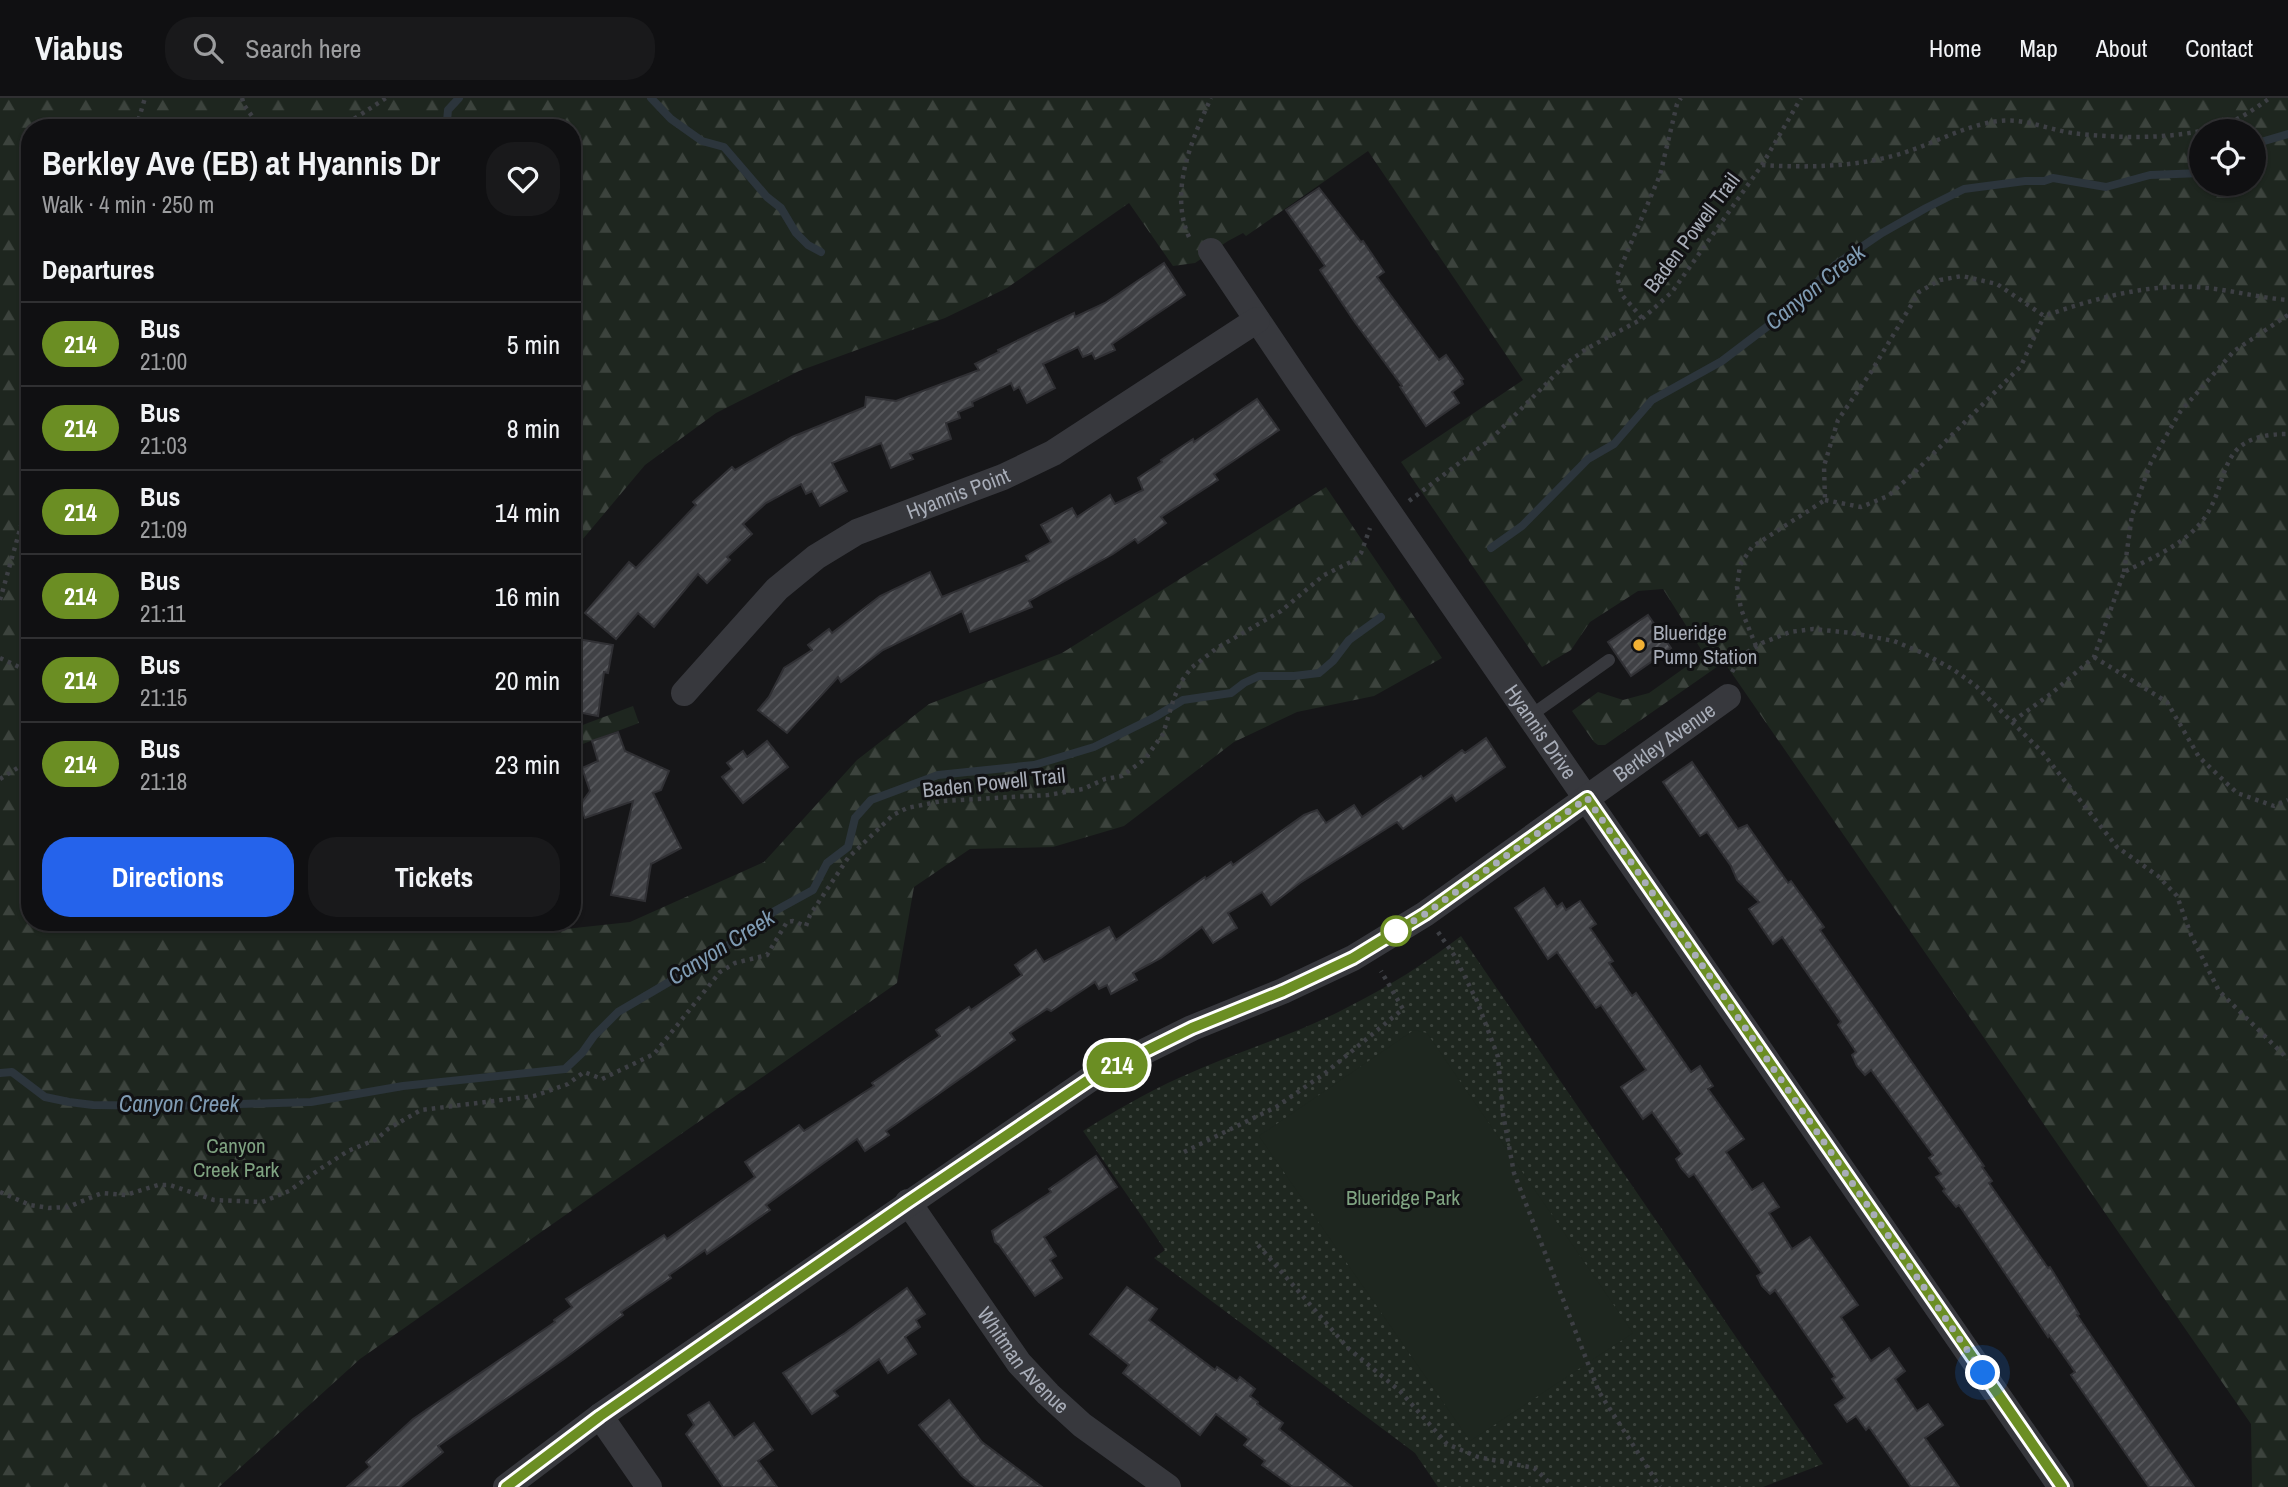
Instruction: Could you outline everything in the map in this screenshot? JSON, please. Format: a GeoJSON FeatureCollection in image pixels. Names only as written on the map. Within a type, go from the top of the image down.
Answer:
{"type":"FeatureCollection","features":[{"type":"Feature","properties":{"kind":"street","name":"Hyannis Drive"},"geometry":{"type":"LineString","coordinates":[[1201,246],[1257,320],[2062,1487]]}},
{"type":"Feature","properties":{"kind":"street","name":"Hyannis Point"},"geometry":{"type":"LineString","coordinates":[[684,693],[777,589],[816,557],[857,532],[1003,477],[1053,453],[1257,320]]}},
{"type":"Feature","properties":{"kind":"street","name":"Berkley Avenue"},"geometry":{"type":"LineString","coordinates":[[506,1487],[600,1416],[1093,1077],[1192,1028],[1283,991],[1353,958],[1425,914],[1728,696]]}},
{"type":"Feature","properties":{"kind":"street","name":"Whitman Avenue"},"geometry":{"type":"LineString","coordinates":[[908,1202],[1019,1363],[1082,1425],[1168,1487]]}},
{"type":"Feature","properties":{"kind":"street"},"geometry":{"type":"LineString","coordinates":[[600,1416],[649,1487]]}},
{"type":"Feature","properties":{"kind":"lane"},"geometry":{"type":"LineString","coordinates":[[1530,716],[1609,660]]}},
{"type":"Feature","properties":{"kind":"path"},"geometry":{"type":"LineString","coordinates":[[139,119],[145,98]]}},
{"type":"Feature","properties":{"kind":"path"},"geometry":{"type":"LineString","coordinates":[[242,98],[254,119]]}},
{"type":"Feature","properties":{"kind":"path"},"geometry":{"type":"LineString","coordinates":[[354,119],[386,98]]}},
{"type":"Feature","properties":{"kind":"path"},"geometry":{"type":"LineString","coordinates":[[1201,246],[1181,212],[1181,193],[1188,159],[1211,98]]}},
{"type":"Feature","properties":{"kind":"path"},"geometry":{"type":"LineString","coordinates":[[1642,319],[1622,295],[1617,276],[1660,175],[1677,104],[1681,98]]}},
{"type":"Feature","properties":{"kind":"path","name":"Baden Powell Trail"},"geometry":{"type":"LineString","coordinates":[[1419,494],[1492,439],[1567,363],[1586,349],[1642,319],[1672,292],[1762,165],[1800,98]]}},
{"type":"Feature","properties":{"kind":"path"},"geometry":{"type":"LineString","coordinates":[[1762,165],[1795,167],[1854,164],[1903,153],[1955,133],[1997,121],[2022,120],[2070,132],[2130,137],[2206,131],[2239,118],[2270,98]]}},
{"type":"Feature","properties":{"kind":"path"},"geometry":{"type":"LineString","coordinates":[[1825,500],[1824,466],[1838,420],[1871,372],[1919,292],[1940,280],[1962,276],[1997,284],[2044,316]]}},
{"type":"Feature","properties":{"kind":"path"},"geometry":{"type":"LineString","coordinates":[[1756,646],[1741,609],[1737,587],[1740,565],[1752,547],[1825,500],[1861,507],[1888,496],[2021,366],[2044,316],[2086,302],[2150,287],[2206,288],[2288,300]]}},
{"type":"Feature","properties":{"kind":"path"},"geometry":{"type":"LineString","coordinates":[[2013,721],[2052,693],[2094,657],[2124,572],[2132,515],[2151,462],[2180,412],[2234,351],[2288,314]]}},
{"type":"Feature","properties":{"kind":"path"},"geometry":{"type":"LineString","coordinates":[[2124,572],[2161,553],[2197,527],[2212,506],[2230,455],[2246,443],[2270,434],[2288,434]]}},
{"type":"Feature","properties":{"kind":"path"},"geometry":{"type":"LineString","coordinates":[[0,600],[21,526]]}},
{"type":"Feature","properties":{"kind":"path","name":"Baden Powell Trail"},"geometry":{"type":"LineString","coordinates":[[0,1192],[30,1205],[48,1208],[68,1207],[102,1193],[126,1195],[158,1185],[170,1185],[214,1200],[262,1202],[289,1191],[338,1157],[377,1139],[388,1129],[421,1110],[534,1096],[568,1084],[584,1072],[602,1079],[653,1054],[720,972],[735,963],[767,955],[787,922],[793,921],[806,926],[810,915],[848,858],[892,815],[907,808],[942,801],[1048,795],[1083,789],[1105,779],[1122,776],[1145,759],[1163,734],[1174,698],[1191,668],[1217,648],[1281,611],[1324,575],[1355,560],[1362,553],[1368,529]]}},
{"type":"Feature","properties":{"kind":"path"},"geometry":{"type":"LineString","coordinates":[[1728,696],[1730,676],[1741,656],[1756,646],[1790,632],[1813,629],[1894,641],[1954,670],[1976,686],[2042,752],[2117,846],[2158,876],[2177,896],[2191,935],[2219,991],[2288,1059]]}},
{"type":"Feature","properties":{"kind":"path"},"geometry":{"type":"LineString","coordinates":[[2094,657],[2167,702],[2199,757],[2237,793],[2274,806],[2288,800]]}},
{"type":"Feature","properties":{"kind":"path"},"geometry":{"type":"LineString","coordinates":[[0,658],[21,668]]}},
{"type":"Feature","properties":{"kind":"path"},"geometry":{"type":"LineString","coordinates":[[0,779],[21,766]]}},
{"type":"Feature","properties":{"kind":"path"},"geometry":{"type":"LineString","coordinates":[[1425,914],[1454,955],[1477,1001],[1498,1057],[1503,1114],[1514,1173],[1598,1392],[1660,1487]]}},
{"type":"Feature","properties":{"kind":"path"},"geometry":{"type":"LineString","coordinates":[[1184,1152],[1276,1107],[1324,1074],[1403,1009],[1381,971]]}},
{"type":"Feature","properties":{"kind":"path"},"geometry":{"type":"LineString","coordinates":[[1258,1245],[1348,1348],[1399,1391],[1447,1444],[1478,1457],[1534,1468],[1551,1484]]}},
{"type":"Feature","properties":{"kind":"green space","name":"Canyon Creek Park"},"geometry":{"type":"Polygon","coordinates":[[[0,98],[2288,98],[2288,1487],[2252,1487],[2251,1424],[1724,662],[1605,745],[1594,742],[1572,711],[1598,692],[1623,700],[1649,693],[1704,654],[1663,589],[1638,591],[1590,622],[1571,650],[1542,667],[1401,462],[1523,380],[1368,151],[1246,236],[1243,233],[1195,263],[1173,266],[1129,203],[1007,288],[945,318],[799,371],[716,413],[645,465],[581,541],[581,119],[21,119],[21,931],[581,931],[581,927],[630,922],[764,862],[857,760],[929,704],[1062,653],[1326,487],[1442,658],[1374,696],[1297,712],[1234,742],[1124,826],[1053,847],[970,849],[914,887],[897,983],[360,1359],[219,1487],[0,1487],[0,98]]]}},
{"type":"Feature","properties":{"kind":"green space"},"geometry":{"type":"Polygon","coordinates":[[[633,706],[639,723],[581,745],[581,726],[633,706]]]}},
{"type":"Feature","properties":{"kind":"green space","name":"Blueridge Park"},"geometry":{"type":"Polygon","coordinates":[[[1461,936],[1823,1464],[1763,1487],[1438,1487],[1415,1453],[1154,1258],[1165,1250],[1083,1131],[1168,1083],[1328,1017],[1363,999],[1434,956],[1461,936]]]}},
{"type":"Feature","properties":{"kind":"green space"},"geometry":{"type":"Polygon","coordinates":[[[1414,1030],[1427,1033],[1633,1333],[1470,1441],[1259,1136],[1414,1030]]]}},
{"type":"Feature","properties":{"kind":"building"},"geometry":{"type":"Polygon","coordinates":[[[1319,188],[1361,242],[1363,241],[1384,272],[1377,277],[1439,360],[1446,355],[1463,379],[1463,384],[1452,392],[1459,403],[1426,426],[1400,387],[1402,386],[1320,270],[1325,266],[1286,210],[1319,188]]]}},
{"type":"Feature","properties":{"kind":"building"},"geometry":{"type":"Polygon","coordinates":[[[1164,263],[1185,295],[1112,344],[1115,350],[1095,359],[1092,353],[1083,357],[1078,347],[1043,364],[1055,388],[1027,403],[1019,387],[1014,390],[1011,383],[972,402],[973,406],[958,412],[960,418],[946,423],[951,439],[910,454],[913,459],[891,468],[881,443],[832,463],[847,491],[820,506],[812,491],[806,494],[801,484],[766,503],[743,524],[752,534],[727,557],[730,560],[707,583],[698,574],[654,627],[638,613],[616,639],[585,613],[629,562],[636,568],[696,505],[693,502],[732,467],[735,470],[792,437],[865,407],[866,397],[896,401],[979,370],[975,364],[999,352],[998,350],[1074,313],[1075,317],[1105,303],[1164,263]]]}},
{"type":"Feature","properties":{"kind":"building"},"geometry":{"type":"Polygon","coordinates":[[[1257,399],[1279,430],[1214,474],[1218,480],[1161,517],[1166,523],[1138,543],[1135,539],[1029,601],[1032,607],[970,632],[962,611],[883,650],[841,682],[838,677],[787,733],[758,710],[769,697],[784,668],[812,650],[808,645],[829,629],[832,633],[880,596],[930,572],[942,597],[1029,561],[1026,556],[1051,542],[1041,525],[1072,508],[1077,517],[1110,495],[1115,504],[1143,490],[1138,478],[1162,462],[1161,460],[1193,439],[1194,442],[1257,399]]]}},
{"type":"Feature","properties":{"kind":"building","name":"Blueridge Pump Station"},"geometry":{"type":"Polygon","coordinates":[[[1648,615],[1671,648],[1631,676],[1608,642],[1648,615]]]}},
{"type":"Feature","properties":{"kind":"building"},"geometry":{"type":"Polygon","coordinates":[[[581,640],[613,645],[608,673],[604,672],[598,716],[581,713],[581,640]]]}},
{"type":"Feature","properties":{"kind":"building"},"geometry":{"type":"Polygon","coordinates":[[[618,732],[625,751],[669,771],[661,790],[653,793],[681,848],[651,864],[645,901],[611,895],[633,801],[585,818],[581,808],[590,791],[582,768],[598,761],[592,741],[618,732]]]}},
{"type":"Feature","properties":{"kind":"building"},"geometry":{"type":"Polygon","coordinates":[[[1486,738],[1505,767],[1456,801],[1452,795],[1403,829],[1397,822],[1300,883],[1271,905],[1262,892],[1228,913],[1237,928],[1213,943],[1202,927],[1161,958],[1133,973],[1137,980],[1111,994],[1107,985],[1099,989],[1095,982],[1051,1011],[1047,1009],[1010,1033],[1015,1040],[886,1131],[889,1135],[865,1151],[857,1139],[766,1205],[770,1210],[707,1254],[705,1250],[669,1275],[671,1278],[621,1312],[623,1315],[564,1359],[438,1446],[443,1452],[400,1487],[347,1487],[370,1467],[366,1462],[413,1419],[555,1322],[554,1320],[572,1307],[566,1299],[664,1235],[667,1239],[755,1177],[745,1162],[799,1125],[804,1131],[874,1086],[872,1083],[940,1036],[936,1030],[1022,975],[1015,965],[1036,950],[1044,962],[1109,927],[1116,940],[1205,877],[1206,879],[1231,862],[1233,865],[1304,815],[1317,810],[1326,823],[1354,805],[1362,817],[1421,776],[1423,779],[1462,750],[1465,753],[1486,738]]]}},
{"type":"Feature","properties":{"kind":"building"},"geometry":{"type":"Polygon","coordinates":[[[767,741],[788,767],[743,803],[722,777],[732,769],[727,763],[743,751],[747,757],[767,741]]]}},
{"type":"Feature","properties":{"kind":"building"},"geometry":{"type":"Polygon","coordinates":[[[1692,762],[1738,829],[1747,825],[1788,883],[1791,881],[1824,927],[1820,930],[1984,1166],[1982,1167],[1992,1181],[1989,1183],[2048,1268],[2050,1267],[2079,1314],[2077,1315],[2194,1487],[2149,1487],[2071,1375],[2075,1372],[2049,1335],[2048,1337],[1959,1205],[1956,1207],[1943,1191],[1945,1189],[1936,1177],[1941,1174],[1929,1158],[1933,1155],[1871,1070],[1865,1075],[1857,1066],[1852,1055],[1856,1052],[1838,1025],[1841,1022],[1782,937],[1773,944],[1749,909],[1759,902],[1737,880],[1731,866],[1707,832],[1700,836],[1663,782],[1692,762]]]}},
{"type":"Feature","properties":{"kind":"building"},"geometry":{"type":"Polygon","coordinates":[[[1544,888],[1557,907],[1562,903],[1566,910],[1580,901],[1596,924],[1590,928],[1613,961],[1609,963],[1632,996],[1636,993],[1691,1072],[1700,1066],[1713,1086],[1708,1089],[1744,1139],[1726,1152],[1752,1190],[1763,1183],[1779,1207],[1769,1213],[1792,1249],[1810,1237],[1858,1305],[1841,1317],[1871,1361],[1889,1348],[1905,1371],[1895,1379],[1917,1411],[1928,1404],[1943,1425],[1925,1438],[1959,1487],[1911,1487],[1869,1427],[1866,1430],[1856,1416],[1847,1422],[1835,1405],[1845,1398],[1832,1379],[1835,1377],[1775,1290],[1770,1294],[1762,1286],[1757,1276],[1762,1273],[1694,1174],[1689,1177],[1681,1168],[1676,1159],[1682,1154],[1652,1112],[1643,1119],[1621,1087],[1646,1070],[1601,1005],[1596,1008],[1557,952],[1548,959],[1515,908],[1544,888]]]}},
{"type":"Feature","properties":{"kind":"building"},"geometry":{"type":"Polygon","coordinates":[[[1096,1156],[1117,1187],[1044,1237],[1056,1256],[1050,1260],[1062,1278],[1035,1296],[995,1242],[992,1231],[1051,1192],[1049,1189],[1096,1156]]]}},
{"type":"Feature","properties":{"kind":"building"},"geometry":{"type":"Polygon","coordinates":[[[1127,1287],[1157,1309],[1149,1320],[1215,1370],[1217,1367],[1237,1381],[1240,1377],[1255,1389],[1250,1396],[1283,1423],[1279,1429],[1352,1487],[1293,1487],[1262,1465],[1265,1461],[1244,1445],[1249,1439],[1216,1414],[1200,1435],[1123,1373],[1129,1365],[1090,1334],[1127,1287]]]}},
{"type":"Feature","properties":{"kind":"building"},"geometry":{"type":"Polygon","coordinates":[[[907,1288],[925,1314],[916,1320],[920,1327],[905,1337],[916,1354],[888,1373],[879,1359],[834,1391],[838,1396],[812,1414],[783,1373],[907,1288]]]}},
{"type":"Feature","properties":{"kind":"building"},"geometry":{"type":"Polygon","coordinates":[[[949,1400],[982,1442],[1042,1487],[976,1487],[962,1476],[919,1425],[949,1400]]]}},
{"type":"Feature","properties":{"kind":"building"},"geometry":{"type":"Polygon","coordinates":[[[709,1402],[734,1438],[754,1423],[773,1450],[758,1461],[777,1487],[723,1487],[686,1434],[694,1425],[688,1415],[709,1402]]]}},
{"type":"Feature","properties":{"kind":"waterway"},"geometry":{"type":"LineString","coordinates":[[447,119],[448,110],[459,98]]}},
{"type":"Feature","properties":{"kind":"waterway"},"geometry":{"type":"LineString","coordinates":[[651,98],[671,119],[702,141],[724,147],[767,197],[781,208],[796,233],[808,245],[821,252]]}},
{"type":"Feature","properties":{"kind":"waterway","name":"Canyon Creek"},"geometry":{"type":"LineString","coordinates":[[2266,140],[2288,134]]}},
{"type":"Feature","properties":{"kind":"waterway","name":"Canyon Creek"},"geometry":{"type":"LineString","coordinates":[[1491,548],[1522,526],[1588,459],[1614,444],[1652,400],[1722,361],[1789,310],[1835,265],[1882,233],[1926,208],[1964,189],[2053,178],[2106,187],[2150,175],[2189,174]]}},
{"type":"Feature","properties":{"kind":"waterway","name":"Canyon Creek"},"geometry":{"type":"LineString","coordinates":[[0,1073],[12,1072],[45,1097],[69,1102],[173,1106],[311,1102],[403,1086],[565,1069],[618,1012],[715,955],[773,912],[813,890],[827,863],[848,847],[855,818],[871,800],[938,775],[1034,765],[1094,747],[1183,700],[1231,693],[1259,676],[1319,673],[1333,661],[1349,640],[1381,617]]}},
{"type":"Feature","properties":{"kind":"bus line","name":"214"},"geometry":{"type":"LineString","coordinates":[[506,1487],[600,1416],[1093,1077],[1192,1028],[1283,991],[1353,958],[1425,914],[1587,798],[2062,1487]]}},
{"type":"Feature","properties":{"kind":"place","name":"Blueridge Pump Station"},"geometry":{"type":"Point","coordinates":[1639,645]}},
{"type":"Feature","properties":{"kind":"route"},"geometry":{"type":"LineString","coordinates":[[1396,931],[1389,936],[1425,914],[1587,798],[1983,1373]]}}]}
